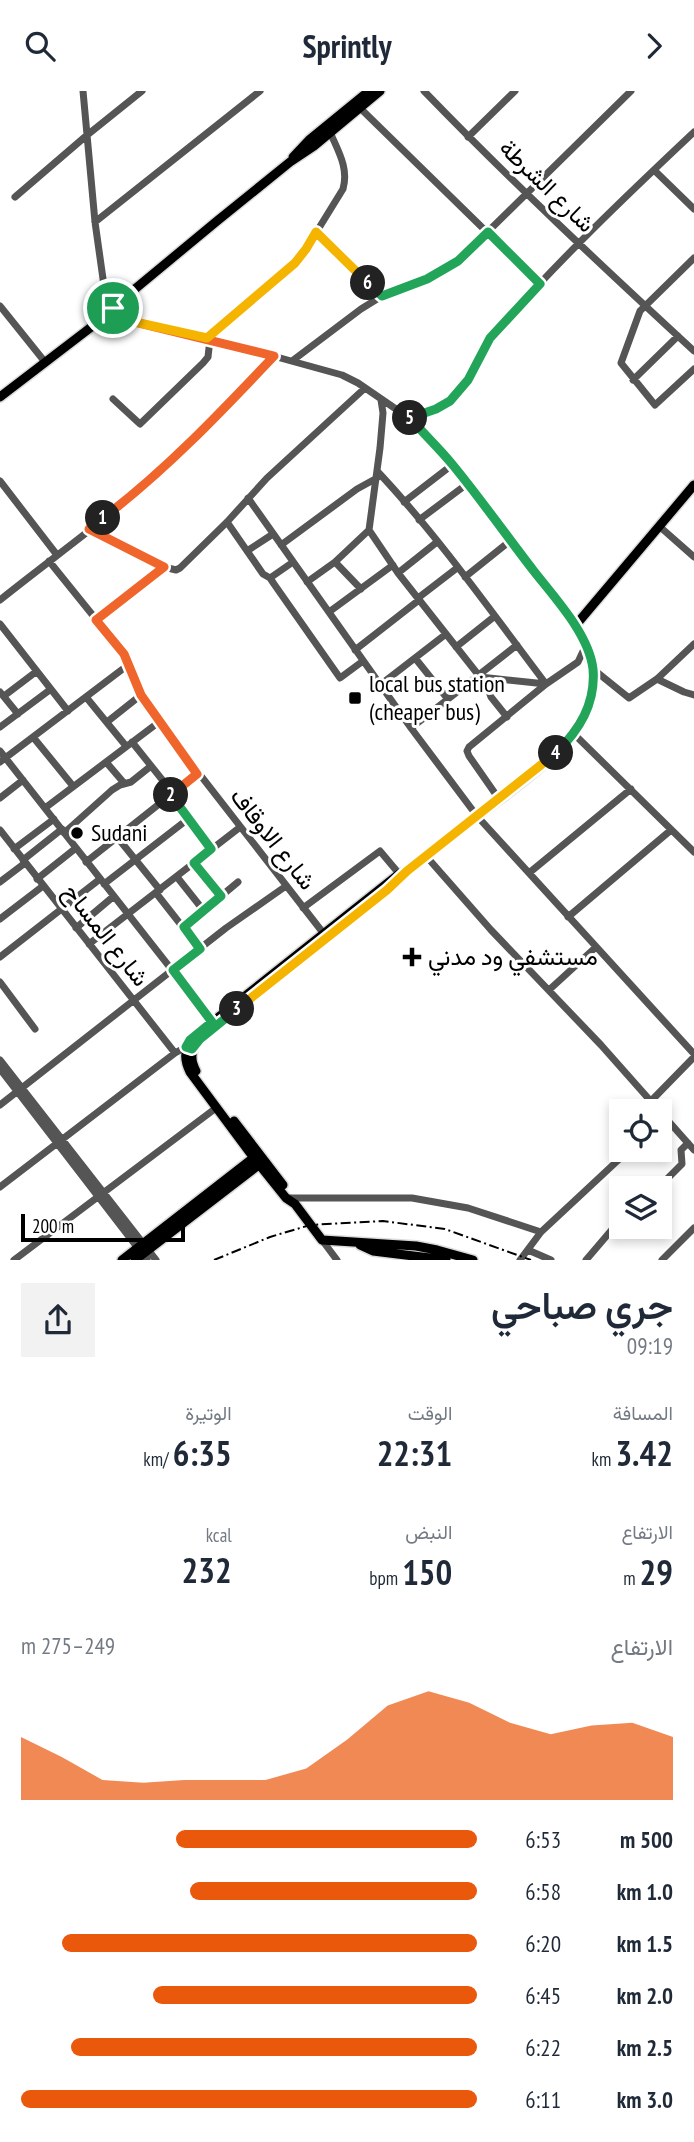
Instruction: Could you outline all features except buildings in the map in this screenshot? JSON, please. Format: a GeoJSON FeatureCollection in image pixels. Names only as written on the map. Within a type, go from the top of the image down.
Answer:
{"type":"FeatureCollection","features":[{"type":"Feature","properties":{"kind":"main road"},"geometry":{"type":"LineString","coordinates":[[290,162],[309,140],[369,91]]}},
{"type":"Feature","properties":{"kind":"main road"},"geometry":{"type":"LineString","coordinates":[[2,393],[111,311],[380,91]]}},
{"type":"Feature","properties":{"kind":"main road"},"geometry":{"type":"LineString","coordinates":[[473,1260],[416,1246],[322,1240],[216,1108],[187,1067],[185,1055],[214,1024],[541,767],[574,734],[589,707],[593,669],[586,645],[575,626],[694,485]]}},
{"type":"Feature","properties":{"kind":"main road"},"geometry":{"type":"LineString","coordinates":[[295,960],[324,934],[403,874]]}},
{"type":"Feature","properties":{"kind":"main road"},"geometry":{"type":"LineString","coordinates":[[189,1048],[198,1074],[259,1159]]}},
{"type":"Feature","properties":{"kind":"main road"},"geometry":{"type":"LineString","coordinates":[[122,1260],[142,1253],[259,1159]]}},
{"type":"Feature","properties":{"kind":"main road"},"geometry":{"type":"LineString","coordinates":[[355,1243],[373,1251],[446,1260]]}},
{"type":"Feature","properties":{"kind":"street"},"geometry":{"type":"LineString","coordinates":[[83,91],[95,222],[105,293],[111,311],[135,322],[342,375],[365,388],[409,418],[452,465],[575,626]]}},
{"type":"Feature","properties":{"kind":"street"},"geometry":{"type":"LineString","coordinates":[[15,197],[142,91]]}},
{"type":"Feature","properties":{"kind":"street"},"geometry":{"type":"LineString","coordinates":[[95,222],[260,91]]}},
{"type":"Feature","properties":{"kind":"street","name":"شارع الشرطة"},"geometry":{"type":"LineString","coordinates":[[424,91],[578,244],[694,351]]}},
{"type":"Feature","properties":{"kind":"street"},"geometry":{"type":"LineString","coordinates":[[468,137],[515,91]]}},
{"type":"Feature","properties":{"kind":"street"},"geometry":{"type":"LineString","coordinates":[[292,361],[382,296],[427,279],[458,261],[631,91]]}},
{"type":"Feature","properties":{"kind":"street"},"geometry":{"type":"LineString","coordinates":[[360,107],[540,284]]}},
{"type":"Feature","properties":{"kind":"street"},"geometry":{"type":"LineString","coordinates":[[113,399],[141,424],[208,357],[208,339],[295,263],[343,189],[345,168],[330,132]]}},
{"type":"Feature","properties":{"kind":"street"},"geometry":{"type":"LineString","coordinates":[[409,418],[450,401],[468,380],[490,338],[578,244],[694,132]]}},
{"type":"Feature","properties":{"kind":"street"},"geometry":{"type":"LineString","coordinates":[[654,170],[694,209]]}},
{"type":"Feature","properties":{"kind":"street"},"geometry":{"type":"LineString","coordinates":[[316,232],[382,296]]}},
{"type":"Feature","properties":{"kind":"street"},"geometry":{"type":"LineString","coordinates":[[694,258],[639,313],[621,363],[655,405],[694,369]]}},
{"type":"Feature","properties":{"kind":"street"},"geometry":{"type":"LineString","coordinates":[[0,306],[45,362]]}},
{"type":"Feature","properties":{"kind":"street"},"geometry":{"type":"LineString","coordinates":[[634,380],[678,336]]}},
{"type":"Feature","properties":{"kind":"street"},"geometry":{"type":"LineString","coordinates":[[0,600],[163,468],[274,356]]}},
{"type":"Feature","properties":{"kind":"street"},"geometry":{"type":"LineString","coordinates":[[89,529],[164,567],[176,570],[180,568],[274,471],[365,388]]}},
{"type":"Feature","properties":{"kind":"street"},"geometry":{"type":"LineString","coordinates":[[307,582],[335,562],[369,530],[383,413],[381,400]]}},
{"type":"Feature","properties":{"kind":"street"},"geometry":{"type":"LineString","coordinates":[[404,502],[452,465]]}},
{"type":"Feature","properties":{"kind":"street"},"geometry":{"type":"LineString","coordinates":[[377,475],[404,502],[437,542],[546,684]]}},
{"type":"Feature","properties":{"kind":"street"},"geometry":{"type":"LineString","coordinates":[[281,545],[377,475]]}},
{"type":"Feature","properties":{"kind":"street"},"geometry":{"type":"LineString","coordinates":[[0,481],[57,555]]}},
{"type":"Feature","properties":{"kind":"street"},"geometry":{"type":"LineString","coordinates":[[419,520],[467,484]]}},
{"type":"Feature","properties":{"kind":"street"},"geometry":{"type":"LineString","coordinates":[[248,498],[380,685],[477,816],[694,1056],[653,1099]]}},
{"type":"Feature","properties":{"kind":"street"},"geometry":{"type":"LineString","coordinates":[[227,522],[340,678],[363,661]]}},
{"type":"Feature","properties":{"kind":"street"},"geometry":{"type":"LineString","coordinates":[[659,526],[694,557]]}},
{"type":"Feature","properties":{"kind":"street"},"geometry":{"type":"LineString","coordinates":[[369,530],[398,573],[481,677],[491,697],[507,717]]}},
{"type":"Feature","properties":{"kind":"street"},"geometry":{"type":"LineString","coordinates":[[247,551],[273,534]]}},
{"type":"Feature","properties":{"kind":"street"},"geometry":{"type":"LineString","coordinates":[[464,577],[510,541]]}},
{"type":"Feature","properties":{"kind":"street"},"geometry":{"type":"LineString","coordinates":[[398,573],[437,542]]}},
{"type":"Feature","properties":{"kind":"street","name":"شارع الاوقاف"},"geometry":{"type":"LineString","coordinates":[[49,561],[124,654],[141,695],[197,774],[324,934]]}},
{"type":"Feature","properties":{"kind":"street"},"geometry":{"type":"LineString","coordinates":[[270,578],[293,562]]}},
{"type":"Feature","properties":{"kind":"street"},"geometry":{"type":"LineString","coordinates":[[335,562],[361,589]]}},
{"type":"Feature","properties":{"kind":"street"},"geometry":{"type":"LineString","coordinates":[[329,612],[393,565]]}},
{"type":"Feature","properties":{"kind":"street"},"geometry":{"type":"LineString","coordinates":[[96,620],[164,567]]}},
{"type":"Feature","properties":{"kind":"street"},"geometry":{"type":"LineString","coordinates":[[355,650],[457,568]]}},
{"type":"Feature","properties":{"kind":"street"},"geometry":{"type":"LineString","coordinates":[[456,647],[495,616]]}},
{"type":"Feature","properties":{"kind":"street"},"geometry":{"type":"LineString","coordinates":[[0,624],[68,711]]}},
{"type":"Feature","properties":{"kind":"street"},"geometry":{"type":"LineString","coordinates":[[380,685],[446,634]]}},
{"type":"Feature","properties":{"kind":"street"},"geometry":{"type":"LineString","coordinates":[[593,669],[629,698],[657,679],[694,644]]}},
{"type":"Feature","properties":{"kind":"street"},"geometry":{"type":"LineString","coordinates":[[411,728],[447,698],[481,677],[517,645]]}},
{"type":"Feature","properties":{"kind":"street"},"geometry":{"type":"LineString","coordinates":[[499,799],[467,751],[469,747],[546,684],[578,662],[586,645]]}},
{"type":"Feature","properties":{"kind":"street"},"geometry":{"type":"LineString","coordinates":[[415,658],[447,698]]}},
{"type":"Feature","properties":{"kind":"street"},"geometry":{"type":"LineString","coordinates":[[3,760],[128,665]]}},
{"type":"Feature","properties":{"kind":"street"},"geometry":{"type":"LineString","coordinates":[[18,714],[2,694],[37,671]]}},
{"type":"Feature","properties":{"kind":"street"},"geometry":{"type":"LineString","coordinates":[[481,677],[546,684]]}},
{"type":"Feature","properties":{"kind":"street"},"geometry":{"type":"LineString","coordinates":[[657,679],[694,695]]}},
{"type":"Feature","properties":{"kind":"street"},"geometry":{"type":"LineString","coordinates":[[0,727],[51,689]]}},
{"type":"Feature","properties":{"kind":"street"},"geometry":{"type":"LineString","coordinates":[[107,722],[141,695]]}},
{"type":"Feature","properties":{"kind":"street"},"geometry":{"type":"LineString","coordinates":[[86,697],[151,766],[211,849]]}},
{"type":"Feature","properties":{"kind":"street"},"geometry":{"type":"LineString","coordinates":[[45,808],[159,722]]}},
{"type":"Feature","properties":{"kind":"street"},"geometry":{"type":"LineString","coordinates":[[574,734],[694,852]]}},
{"type":"Feature","properties":{"kind":"street"},"geometry":{"type":"LineString","coordinates":[[33,737],[73,786]]}},
{"type":"Feature","properties":{"kind":"street"},"geometry":{"type":"LineString","coordinates":[[0,751],[3,760],[23,780],[214,1024]]}},
{"type":"Feature","properties":{"kind":"street"},"geometry":{"type":"LineString","coordinates":[[106,762],[124,783]]}},
{"type":"Feature","properties":{"kind":"street"},"geometry":{"type":"LineString","coordinates":[[0,882],[105,797],[151,766]]}},
{"type":"Feature","properties":{"kind":"street"},"geometry":{"type":"LineString","coordinates":[[86,862],[197,774]]}},
{"type":"Feature","properties":{"kind":"street"},"geometry":{"type":"LineString","coordinates":[[0,785],[3,796],[23,780]]}},
{"type":"Feature","properties":{"kind":"street"},"geometry":{"type":"LineString","coordinates":[[529,873],[631,789]]}},
{"type":"Feature","properties":{"kind":"street"},"geometry":{"type":"LineString","coordinates":[[14,849],[54,819]]}},
{"type":"Feature","properties":{"kind":"street"},"geometry":{"type":"LineString","coordinates":[[0,957],[61,909],[136,860],[188,819]]}},
{"type":"Feature","properties":{"kind":"street"},"geometry":{"type":"LineString","coordinates":[[89,944],[239,828]]}},
{"type":"Feature","properties":{"kind":"street","name":"شارع المساح"},"geometry":{"type":"LineString","coordinates":[[0,830],[175,1053]]}},
{"type":"Feature","properties":{"kind":"street"},"geometry":{"type":"LineString","coordinates":[[568,916],[671,830]]}},
{"type":"Feature","properties":{"kind":"street"},"geometry":{"type":"LineString","coordinates":[[117,837],[200,949]]}},
{"type":"Feature","properties":{"kind":"street"},"geometry":{"type":"LineString","coordinates":[[37,879],[76,848]]}},
{"type":"Feature","properties":{"kind":"street"},"geometry":{"type":"LineString","coordinates":[[303,908],[380,851],[403,874]]}},
{"type":"Feature","properties":{"kind":"street"},"geometry":{"type":"LineString","coordinates":[[426,856],[491,930],[649,1099]]}},
{"type":"Feature","properties":{"kind":"street"},"geometry":{"type":"LineString","coordinates":[[194,863],[221,896]]}},
{"type":"Feature","properties":{"kind":"street"},"geometry":{"type":"LineString","coordinates":[[177,877],[204,911]]}},
{"type":"Feature","properties":{"kind":"street"},"geometry":{"type":"LineString","coordinates":[[184,927],[238,882]]}},
{"type":"Feature","properties":{"kind":"street"},"geometry":{"type":"LineString","coordinates":[[0,919],[43,886]]}},
{"type":"Feature","properties":{"kind":"street"},"geometry":{"type":"LineString","coordinates":[[0,1105],[258,904],[286,886]]}},
{"type":"Feature","properties":{"kind":"street"},"geometry":{"type":"LineString","coordinates":[[76,928],[114,896]]}},
{"type":"Feature","properties":{"kind":"street"},"geometry":{"type":"LineString","coordinates":[[550,990],[596,947]]}},
{"type":"Feature","properties":{"kind":"street"},"geometry":{"type":"LineString","coordinates":[[0,982],[35,1029]]}},
{"type":"Feature","properties":{"kind":"street"},"geometry":{"type":"LineString","coordinates":[[0,1187],[175,1053],[189,1048]]}},
{"type":"Feature","properties":{"kind":"street"},"geometry":{"type":"LineString","coordinates":[[0,1060],[19,1090]]}},
{"type":"Feature","properties":{"kind":"street"},"geometry":{"type":"LineString","coordinates":[[0,1069],[100,1193],[142,1253],[156,1260]]}},
{"type":"Feature","properties":{"kind":"street"},"geometry":{"type":"LineString","coordinates":[[14,1260],[216,1108]]}},
{"type":"Feature","properties":{"kind":"street"},"geometry":{"type":"LineString","coordinates":[[672,1128],[694,1150]]}},
{"type":"Feature","properties":{"kind":"street"},"geometry":{"type":"LineString","coordinates":[[670,1176],[682,1164],[681,1150],[688,1143]]}},
{"type":"Feature","properties":{"kind":"street"},"geometry":{"type":"LineString","coordinates":[[520,1260],[541,1232],[616,1162]]}},
{"type":"Feature","properties":{"kind":"street"},"geometry":{"type":"LineString","coordinates":[[291,1200],[394,1197],[431,1201],[468,1208],[541,1232]]}},
{"type":"Feature","properties":{"kind":"street"},"geometry":{"type":"LineString","coordinates":[[662,1260],[694,1228]]}},
{"type":"Feature","properties":{"kind":"street"},"geometry":{"type":"LineString","coordinates":[[586,1260],[609,1233]]}},
{"type":"Feature","properties":{"kind":"street"},"geometry":{"type":"LineString","coordinates":[[322,1240],[337,1260]]}},
{"type":"Feature","properties":{"kind":"street"},"geometry":{"type":"LineString","coordinates":[[528,1250],[551,1260]]}},
{"type":"Feature","properties":{"kind":"railway"},"geometry":{"type":"LineString","coordinates":[[214,1260],[270,1237],[310,1225],[383,1221],[445,1229],[531,1260]]}},
{"type":"Feature","properties":{"kind":"place","name":"local bus station (cheaper bus)"},"geometry":{"type":"Point","coordinates":[355,698]}},
{"type":"Feature","properties":{"kind":"place","name":"Sudani"},"geometry":{"type":"Point","coordinates":[77,833]}},
{"type":"Feature","properties":{"kind":"place","name":"مستشفي ود مدني"},"geometry":{"type":"Point","coordinates":[412,957]}},
{"type":"Feature","properties":{"kind":"route"},"geometry":{"type":"LineString","coordinates":[[113,308],[107,309],[108,316],[114,315],[207,338],[295,263],[316,232],[382,296],[427,279],[458,261],[488,232],[540,284],[490,338],[468,380],[450,401],[425,414],[409,418],[452,465],[575,626],[589,653],[593,669],[589,707],[579,728],[554,755],[210,1030],[192,1049],[186,1047],[190,1040],[212,1022],[173,970],[200,949],[184,927],[221,896],[194,863],[211,849],[170,794],[197,774],[141,695],[124,654],[96,620],[164,567],[89,529],[163,468],[274,356],[122,319],[114,315],[113,308]]}}]}
